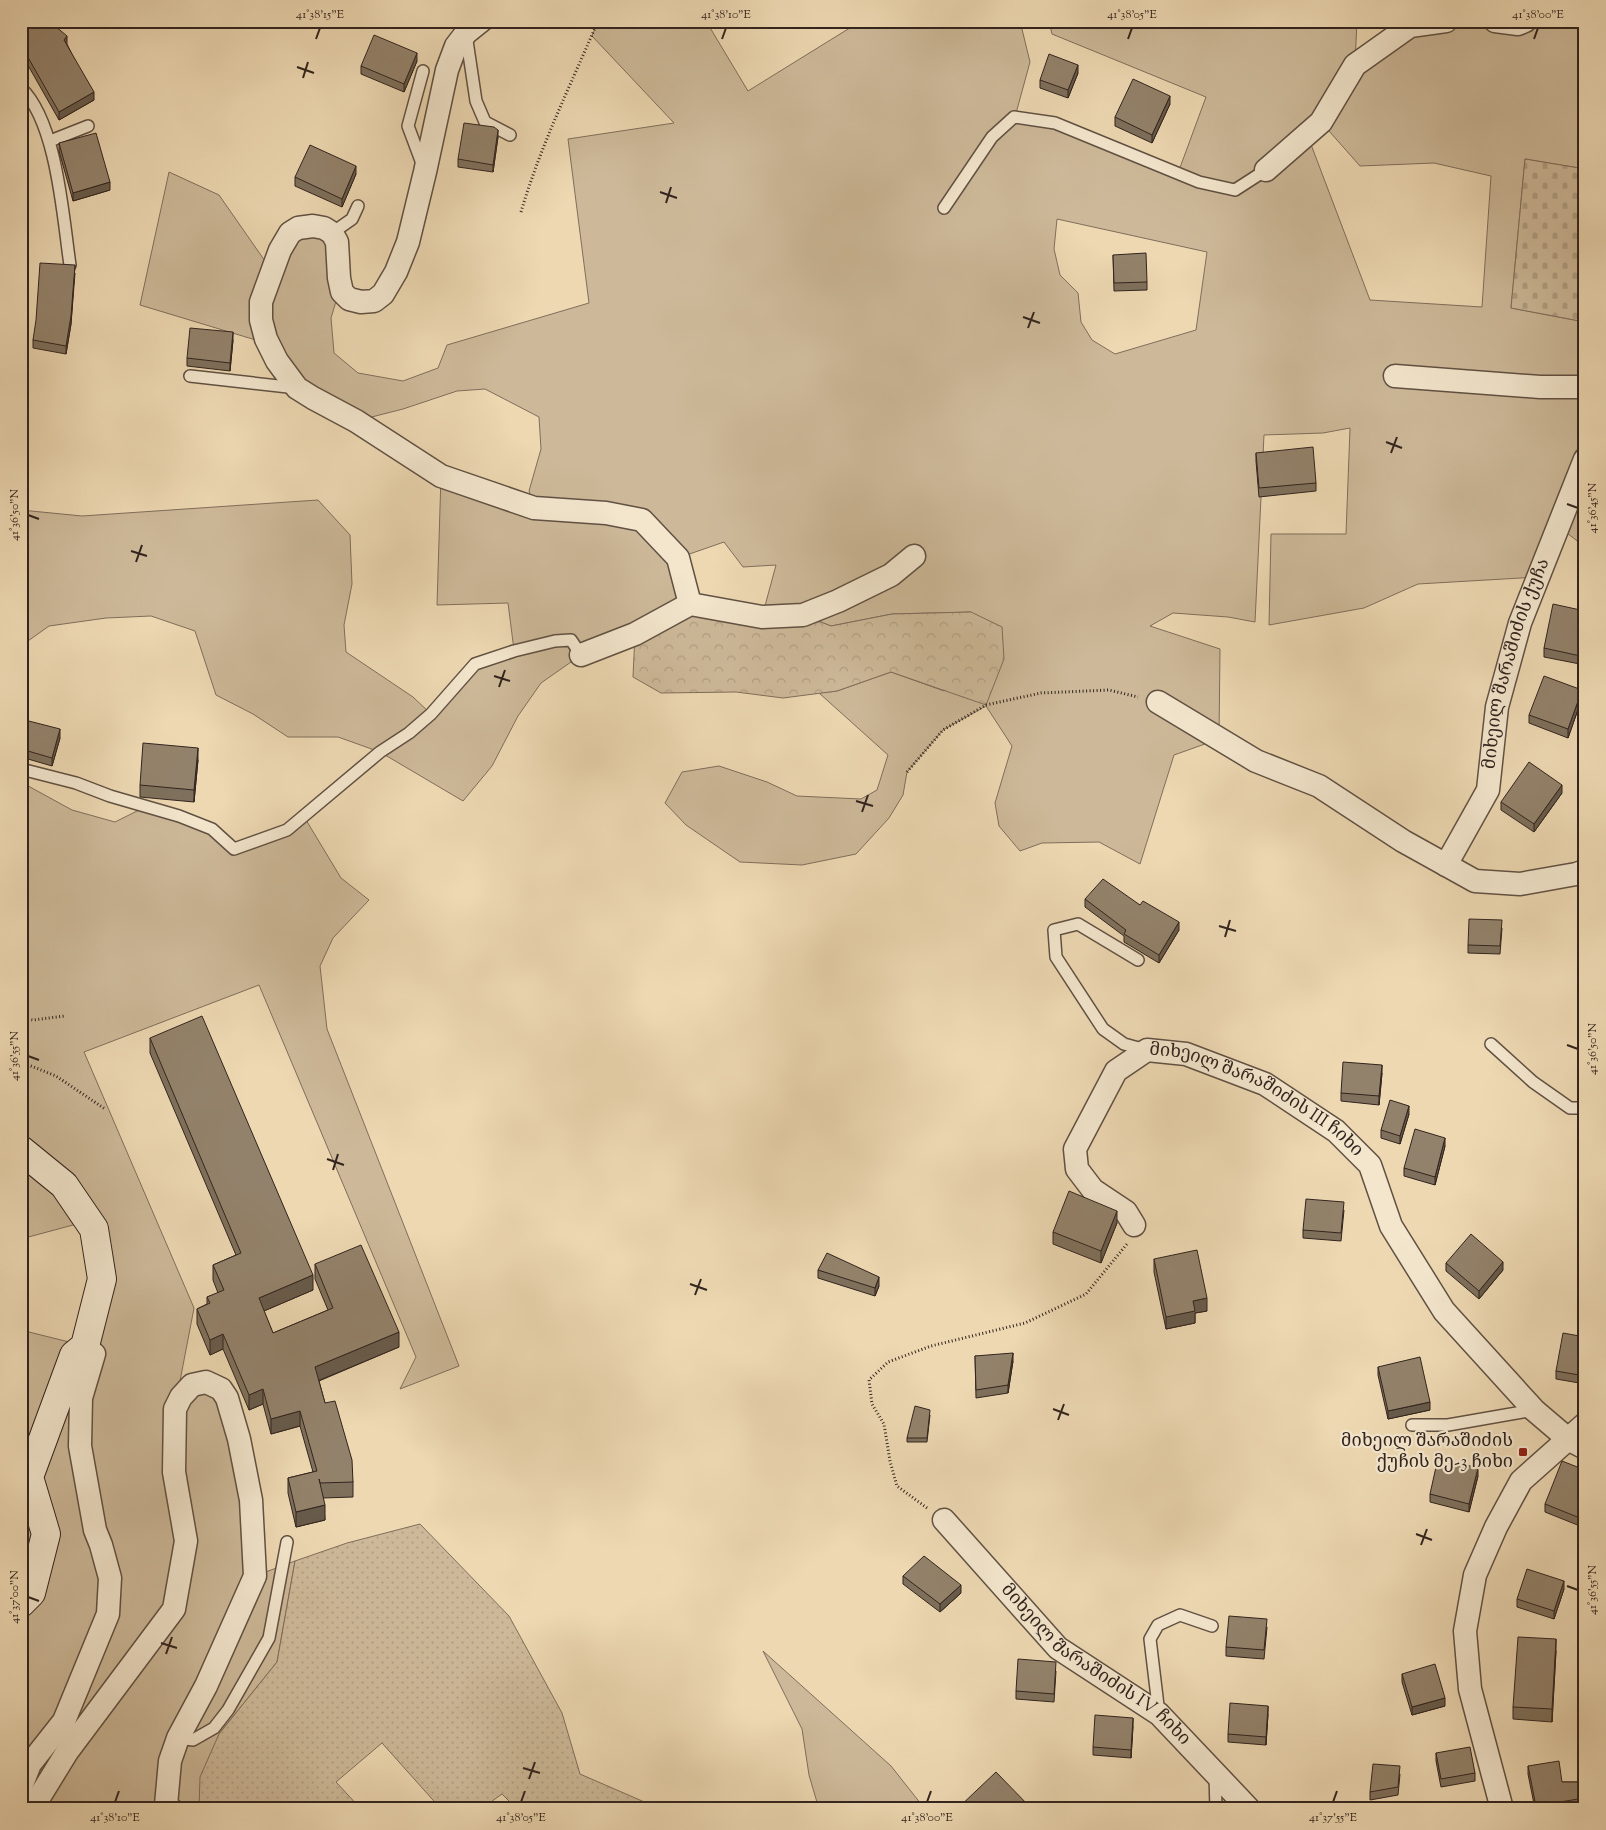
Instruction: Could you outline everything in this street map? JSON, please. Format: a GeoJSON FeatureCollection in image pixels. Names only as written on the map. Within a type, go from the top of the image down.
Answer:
{"type":"FeatureCollection","features":[{"type":"Feature","properties":{"kind":"street"},"geometry":{"type":"LineString","coordinates":[[1266,170],[1320,122],[1355,65],[1410,26],[1446,21]]}},
{"type":"Feature","properties":{"kind":"street"},"geometry":{"type":"LineString","coordinates":[[1495,21],[1518,24],[1525,21]]}},
{"type":"Feature","properties":{"kind":"street"},"geometry":{"type":"LineString","coordinates":[[473,27],[456,46],[447,70],[408,242],[396,272],[383,294],[374,301],[361,302],[349,299],[342,292],[339,278],[337,242],[332,233],[324,228],[313,226],[298,228],[290,232],[280,250],[261,302],[261,320],[266,339],[277,361],[297,388],[356,421],[441,476],[534,508],[606,513],[642,520],[678,558],[690,604]]}},
{"type":"Feature","properties":{"kind":"street"},"geometry":{"type":"LineString","coordinates":[[1395,376],[1540,387],[1585,387]]}},
{"type":"Feature","properties":{"kind":"street","name":"მიხეილ შარაშიძის ქუჩა"},"geometry":{"type":"LineString","coordinates":[[1446,865],[1488,790],[1497,706],[1520,623],[1585,459]]}},
{"type":"Feature","properties":{"kind":"street"},"geometry":{"type":"LineString","coordinates":[[580,655],[635,634],[690,604],[762,617],[803,615],[838,602],[891,575],[914,556]]}},
{"type":"Feature","properties":{"kind":"street"},"geometry":{"type":"LineString","coordinates":[[1158,702],[1256,761],[1319,786],[1403,841],[1475,881],[1520,884],[1585,871]]}},
{"type":"Feature","properties":{"kind":"street","name":"მიხეილ შარაშიძის III ჩიხი"},"geometry":{"type":"LineString","coordinates":[[1134,1225],[1126,1212],[1093,1190],[1076,1169],[1076,1149],[1116,1071],[1147,1050],[1186,1054],[1265,1084],[1336,1131],[1370,1164],[1391,1226],[1444,1311],[1534,1410],[1576,1444]]}},
{"type":"Feature","properties":{"kind":"street"},"geometry":{"type":"LineString","coordinates":[[21,1150],[64,1185],[94,1229],[102,1279],[85,1346],[74,1355],[29,1477],[46,1534],[30,1593],[21,1604]]}},
{"type":"Feature","properties":{"kind":"street"},"geometry":{"type":"LineString","coordinates":[[21,1786],[30,1764],[64,1722],[108,1614],[110,1578],[101,1544],[94,1530],[80,1446],[81,1398],[94,1354],[85,1346]]}},
{"type":"Feature","properties":{"kind":"street"},"geometry":{"type":"LineString","coordinates":[[32,1809],[67,1752],[174,1608],[186,1541],[174,1472],[175,1409],[181,1397],[192,1385],[206,1382],[221,1389],[227,1398],[239,1439],[251,1500],[255,1576],[206,1686],[178,1738],[169,1770],[166,1805],[171,1809]]}},
{"type":"Feature","properties":{"kind":"street"},"geometry":{"type":"LineString","coordinates":[[1502,1809],[1470,1689],[1465,1631],[1475,1575],[1496,1527],[1520,1481],[1576,1444],[1585,1424]]}},
{"type":"Feature","properties":{"kind":"street","name":"მიხეილ შარაშიძის IV ჩიხი"},"geometry":{"type":"LineString","coordinates":[[944,1520],[1058,1648],[1160,1714],[1249,1809]]}},
{"type":"Feature","properties":{"kind":"lane"},"geometry":{"type":"LineString","coordinates":[[473,27],[476,101],[485,122],[510,135]]}},
{"type":"Feature","properties":{"kind":"lane"},"geometry":{"type":"LineString","coordinates":[[423,71],[408,126],[425,172]]}},
{"type":"Feature","properties":{"kind":"lane"},"geometry":{"type":"LineString","coordinates":[[21,88],[27,94],[38,114],[50,141],[70,265]]}},
{"type":"Feature","properties":{"kind":"lane"},"geometry":{"type":"LineString","coordinates":[[944,208],[992,137],[1014,117],[1055,123],[1199,182],[1235,190],[1266,170]]}},
{"type":"Feature","properties":{"kind":"lane"},"geometry":{"type":"LineString","coordinates":[[50,141],[88,126]]}},
{"type":"Feature","properties":{"kind":"lane"},"geometry":{"type":"LineString","coordinates":[[332,233],[352,218],[358,206]]}},
{"type":"Feature","properties":{"kind":"lane"},"geometry":{"type":"LineString","coordinates":[[190,376],[297,388]]}},
{"type":"Feature","properties":{"kind":"lane"},"geometry":{"type":"LineString","coordinates":[[21,769],[76,783],[110,796],[179,816],[212,829],[234,849],[287,830],[380,752],[431,714],[475,664],[514,650],[555,641],[571,640],[580,655]]}},
{"type":"Feature","properties":{"kind":"lane"},"geometry":{"type":"LineString","coordinates":[[1138,960],[1078,924],[1054,930],[1056,957],[1103,1029],[1124,1044],[1147,1050]]}},
{"type":"Feature","properties":{"kind":"lane"},"geometry":{"type":"LineString","coordinates":[[1491,1044],[1533,1082],[1555,1098],[1570,1108],[1585,1108]]}},
{"type":"Feature","properties":{"kind":"lane"},"geometry":{"type":"LineString","coordinates":[[1412,1425],[1448,1425],[1534,1410]]}},
{"type":"Feature","properties":{"kind":"lane"},"geometry":{"type":"LineString","coordinates":[[178,1738],[193,1740],[214,1728],[228,1710],[269,1638],[286,1542]]}},
{"type":"Feature","properties":{"kind":"lane"},"geometry":{"type":"LineString","coordinates":[[1160,1714],[1150,1639],[1158,1625],[1180,1615],[1212,1626]]}},
{"type":"Feature","properties":{"kind":"lane"},"geometry":{"type":"LineString","coordinates":[[1216,1773],[1216,1809]]}},
{"type":"Feature","properties":{"kind":"path"},"geometry":{"type":"LineString","coordinates":[[521,212],[528,188],[550,133],[598,21]]}},
{"type":"Feature","properties":{"kind":"path"},"geometry":{"type":"LineString","coordinates":[[907,772],[943,730],[986,705],[1041,693],[1109,690],[1158,702]]}},
{"type":"Feature","properties":{"kind":"path"},"geometry":{"type":"LineString","coordinates":[[21,1018],[33,1020],[65,1016]]}},
{"type":"Feature","properties":{"kind":"path"},"geometry":{"type":"LineString","coordinates":[[21,1062],[56,1076],[105,1108]]}},
{"type":"Feature","properties":{"kind":"path"},"geometry":{"type":"LineString","coordinates":[[944,1520],[897,1486],[890,1461],[884,1424],[872,1404],[869,1380],[888,1362],[931,1346],[1025,1323],[1086,1294],[1130,1240],[1134,1225]]}},
{"type":"Feature","properties":{"kind":"green space"},"geometry":{"type":"Polygon","coordinates":[[[598,21],[706,21],[748,91],[861,21],[919,21],[920,23],[924,21],[1020,21],[1030,62],[1015,117],[1055,123],[1178,173],[1206,97],[1052,34],[1049,21],[1357,21],[1355,64],[1446,21],[1585,21],[1585,169],[1525,159],[1511,308],[1585,322],[1585,459],[1573,489],[1585,498],[1585,547],[1558,526],[1538,577],[1418,584],[1364,608],[1269,625],[1271,534],[1346,534],[1350,428],[1323,433],[1264,435],[1255,622],[1228,617],[1173,613],[1150,626],[1220,649],[1219,739],[1174,755],[1140,864],[1099,842],[1042,843],[1020,851],[999,826],[995,803],[1012,746],[986,706],[943,730],[907,772],[903,795],[889,818],[856,854],[802,865],[740,862],[686,825],[665,803],[682,772],[719,766],[767,782],[797,796],[861,799],[877,790],[888,755],[819,693],[837,691],[891,672],[944,691],[971,612],[892,614],[831,626],[803,615],[762,617],[776,565],[743,567],[724,542],[678,558],[690,604],[581,655],[541,683],[518,716],[492,766],[463,801],[380,752],[338,737],[288,737],[253,714],[216,695],[195,631],[151,616],[106,618],[49,626],[21,646],[21,510],[82,516],[318,500],[350,535],[352,584],[344,625],[346,652],[413,697],[431,714],[475,664],[514,650],[508,603],[437,605],[441,476],[534,507],[529,491],[541,449],[539,417],[485,389],[457,391],[403,409],[356,421],[313,403],[259,341],[140,305],[169,172],[219,195],[274,274],[286,246],[305,232],[324,237],[333,253],[337,298],[331,318],[334,353],[358,373],[403,381],[438,368],[447,345],[589,303],[568,139],[674,123],[592,36],[598,21]],[[1321,122],[1307,134],[1370,300],[1482,307],[1491,176],[1434,163],[1360,166],[1321,122]],[[1057,219],[1054,249],[1060,275],[1078,293],[1081,322],[1092,340],[1115,354],[1196,330],[1207,252],[1057,219]]]}},
{"type":"Feature","properties":{"kind":"green space"},"geometry":{"type":"Polygon","coordinates":[[[1525,159],[1585,169],[1585,322],[1511,308],[1525,159]]]}},
{"type":"Feature","properties":{"kind":"green space"},"geometry":{"type":"Polygon","coordinates":[[[690,604],[803,615],[831,626],[892,614],[971,612],[1002,627],[1004,659],[986,705],[891,672],[837,691],[783,698],[736,692],[661,693],[633,677],[635,634],[690,604]]]}},
{"type":"Feature","properties":{"kind":"green space"},"geometry":{"type":"Polygon","coordinates":[[[21,779],[30,787],[72,810],[115,822],[147,806],[212,829],[234,849],[270,837],[303,815],[341,878],[369,900],[333,938],[320,966],[327,1029],[459,1366],[400,1389],[416,1357],[259,985],[84,1052],[194,1308],[175,1407],[181,1397],[221,1389],[255,1576],[295,1561],[277,1662],[219,1734],[199,1809],[21,1809],[21,1755],[29,1738],[21,1735],[21,1330],[85,1346],[103,1289],[88,1221],[21,1239],[21,779]]]}},
{"type":"Feature","properties":{"kind":"green space"},"geometry":{"type":"Polygon","coordinates":[[[420,1524],[509,1616],[562,1713],[580,1774],[649,1804],[643,1809],[517,1809],[502,1794],[481,1809],[441,1809],[382,1743],[336,1782],[361,1809],[199,1809],[200,1777],[219,1734],[277,1662],[295,1561],[347,1543],[420,1524]]]}},
{"type":"Feature","properties":{"kind":"green space"},"geometry":{"type":"Polygon","coordinates":[[[763,1651],[891,1766],[925,1809],[819,1809],[809,1775],[802,1729],[763,1651]]]}},
{"type":"Feature","properties":{"kind":"building"},"geometry":{"type":"Polygon","coordinates":[[[27,21],[49,21],[67,36],[64,40],[94,92],[59,112],[21,45],[21,28],[27,21]]]}},
{"type":"Feature","properties":{"kind":"building"},"geometry":{"type":"Polygon","coordinates":[[[374,35],[417,53],[404,84],[361,66],[374,35]]]}},
{"type":"Feature","properties":{"kind":"building"},"geometry":{"type":"Polygon","coordinates":[[[1049,54],[1078,65],[1068,90],[1040,80],[1049,54]]]}},
{"type":"Feature","properties":{"kind":"building"},"geometry":{"type":"Polygon","coordinates":[[[1133,79],[1170,96],[1152,135],[1115,117],[1133,79]]]}},
{"type":"Feature","properties":{"kind":"building"},"geometry":{"type":"Polygon","coordinates":[[[464,123],[494,127],[498,130],[493,165],[458,159],[464,123]]]}},
{"type":"Feature","properties":{"kind":"building"},"geometry":{"type":"Polygon","coordinates":[[[96,133],[110,182],[73,193],[59,143],[96,133]]]}},
{"type":"Feature","properties":{"kind":"building"},"geometry":{"type":"Polygon","coordinates":[[[310,145],[356,166],[342,199],[295,177],[310,145]]]}},
{"type":"Feature","properties":{"kind":"building"},"geometry":{"type":"Polygon","coordinates":[[[1146,253],[1147,282],[1114,283],[1113,255],[1146,253]]]}},
{"type":"Feature","properties":{"kind":"building"},"geometry":{"type":"Polygon","coordinates":[[[40,263],[75,265],[71,316],[66,346],[33,340],[40,263]]]}},
{"type":"Feature","properties":{"kind":"building"},"geometry":{"type":"Polygon","coordinates":[[[190,328],[233,332],[230,363],[187,358],[190,328]]]}},
{"type":"Feature","properties":{"kind":"building"},"geometry":{"type":"Polygon","coordinates":[[[1313,447],[1316,483],[1259,488],[1256,453],[1313,447]]]}},
{"type":"Feature","properties":{"kind":"building"},"geometry":{"type":"Polygon","coordinates":[[[1553,604],[1585,611],[1585,657],[1544,648],[1553,604]]]}},
{"type":"Feature","properties":{"kind":"building"},"geometry":{"type":"Polygon","coordinates":[[[1544,676],[1582,690],[1568,729],[1529,715],[1544,676]]]}},
{"type":"Feature","properties":{"kind":"building"},"geometry":{"type":"Polygon","coordinates":[[[21,719],[60,729],[52,758],[21,749],[21,719]]]}},
{"type":"Feature","properties":{"kind":"building"},"geometry":{"type":"Polygon","coordinates":[[[143,743],[198,748],[194,790],[140,785],[143,743]]]}},
{"type":"Feature","properties":{"kind":"building"},"geometry":{"type":"Polygon","coordinates":[[[1529,762],[1562,785],[1534,824],[1501,802],[1529,762]]]}},
{"type":"Feature","properties":{"kind":"building"},"geometry":{"type":"Polygon","coordinates":[[[1103,879],[1140,905],[1143,901],[1179,922],[1159,955],[1124,934],[1126,930],[1085,899],[1103,879]]]}},
{"type":"Feature","properties":{"kind":"building"},"geometry":{"type":"Polygon","coordinates":[[[1469,919],[1502,920],[1500,946],[1468,945],[1469,919]]]}},
{"type":"Feature","properties":{"kind":"building"},"geometry":{"type":"Polygon","coordinates":[[[202,1016],[313,1275],[259,1298],[273,1333],[333,1308],[315,1264],[361,1245],[399,1332],[315,1367],[325,1403],[335,1401],[352,1460],[353,1482],[320,1483],[319,1479],[325,1505],[296,1512],[288,1478],[317,1471],[300,1411],[271,1419],[263,1389],[249,1395],[223,1334],[210,1340],[197,1309],[210,1303],[207,1297],[224,1290],[213,1265],[241,1253],[150,1038],[202,1016]]]}},
{"type":"Feature","properties":{"kind":"building"},"geometry":{"type":"Polygon","coordinates":[[[1343,1062],[1382,1065],[1379,1096],[1341,1093],[1343,1062]]]}},
{"type":"Feature","properties":{"kind":"building"},"geometry":{"type":"Polygon","coordinates":[[[1390,1100],[1409,1106],[1400,1136],[1381,1130],[1390,1100]]]}},
{"type":"Feature","properties":{"kind":"building"},"geometry":{"type":"Polygon","coordinates":[[[1415,1129],[1445,1138],[1435,1177],[1404,1168],[1415,1129]]]}},
{"type":"Feature","properties":{"kind":"building"},"geometry":{"type":"Polygon","coordinates":[[[1069,1191],[1117,1211],[1101,1251],[1053,1232],[1069,1191]]]}},
{"type":"Feature","properties":{"kind":"building"},"geometry":{"type":"Polygon","coordinates":[[[1306,1199],[1344,1202],[1341,1233],[1303,1230],[1306,1199]]]}},
{"type":"Feature","properties":{"kind":"building"},"geometry":{"type":"Polygon","coordinates":[[[1471,1234],[1503,1262],[1479,1291],[1446,1263],[1471,1234]]]}},
{"type":"Feature","properties":{"kind":"building"},"geometry":{"type":"Polygon","coordinates":[[[1197,1250],[1207,1298],[1193,1301],[1195,1311],[1166,1317],[1154,1259],[1197,1250]]]}},
{"type":"Feature","properties":{"kind":"building"},"geometry":{"type":"Polygon","coordinates":[[[827,1253],[879,1277],[875,1288],[818,1270],[827,1253]]]}},
{"type":"Feature","properties":{"kind":"building"},"geometry":{"type":"Polygon","coordinates":[[[1563,1333],[1585,1337],[1585,1376],[1556,1371],[1563,1333]]]}},
{"type":"Feature","properties":{"kind":"building"},"geometry":{"type":"Polygon","coordinates":[[[1013,1353],[1008,1385],[976,1390],[975,1356],[1013,1353]]]}},
{"type":"Feature","properties":{"kind":"building"},"geometry":{"type":"Polygon","coordinates":[[[1420,1357],[1430,1402],[1388,1411],[1378,1367],[1420,1357]]]}},
{"type":"Feature","properties":{"kind":"building"},"geometry":{"type":"Polygon","coordinates":[[[915,1406],[930,1410],[927,1438],[907,1438],[915,1406]]]}},
{"type":"Feature","properties":{"kind":"building"},"geometry":{"type":"Polygon","coordinates":[[[1438,1458],[1478,1468],[1469,1504],[1430,1494],[1438,1458]]]}},
{"type":"Feature","properties":{"kind":"building"},"geometry":{"type":"Polygon","coordinates":[[[1562,1461],[1585,1470],[1585,1520],[1545,1504],[1562,1461]]]}},
{"type":"Feature","properties":{"kind":"building"},"geometry":{"type":"Polygon","coordinates":[[[924,1556],[961,1585],[940,1604],[903,1576],[924,1556]]]}},
{"type":"Feature","properties":{"kind":"building"},"geometry":{"type":"Polygon","coordinates":[[[1527,1569],[1564,1581],[1554,1611],[1517,1599],[1527,1569]]]}},
{"type":"Feature","properties":{"kind":"building"},"geometry":{"type":"Polygon","coordinates":[[[1229,1616],[1267,1619],[1264,1650],[1226,1647],[1229,1616]]]}},
{"type":"Feature","properties":{"kind":"building"},"geometry":{"type":"Polygon","coordinates":[[[1518,1637],[1556,1639],[1552,1709],[1513,1707],[1518,1637]]]}},
{"type":"Feature","properties":{"kind":"building"},"geometry":{"type":"Polygon","coordinates":[[[1018,1659],[1056,1662],[1054,1694],[1016,1691],[1018,1659]]]}},
{"type":"Feature","properties":{"kind":"building"},"geometry":{"type":"Polygon","coordinates":[[[1435,1664],[1445,1698],[1412,1707],[1402,1674],[1435,1664]]]}},
{"type":"Feature","properties":{"kind":"building"},"geometry":{"type":"Polygon","coordinates":[[[1230,1703],[1268,1706],[1266,1737],[1228,1734],[1230,1703]]]}},
{"type":"Feature","properties":{"kind":"building"},"geometry":{"type":"Polygon","coordinates":[[[1095,1715],[1133,1718],[1131,1750],[1093,1747],[1095,1715]]]}},
{"type":"Feature","properties":{"kind":"building"},"geometry":{"type":"Polygon","coordinates":[[[1470,1747],[1475,1773],[1441,1779],[1436,1753],[1470,1747]]]}},
{"type":"Feature","properties":{"kind":"building"},"geometry":{"type":"Polygon","coordinates":[[[1559,1761],[1562,1782],[1585,1782],[1585,1809],[1578,1809],[1578,1799],[1536,1806],[1528,1766],[1559,1761]]]}},
{"type":"Feature","properties":{"kind":"building"},"geometry":{"type":"Polygon","coordinates":[[[1373,1764],[1400,1766],[1398,1787],[1370,1792],[1373,1764]]]}},
{"type":"Feature","properties":{"kind":"building"},"geometry":{"type":"Polygon","coordinates":[[[996,1772],[1030,1809],[957,1809],[996,1772]]]}},
{"type":"Feature","properties":{"kind":"place","name":"მიხეილ შარაშიძის ქუჩის მე-3 ჩიხი"},"geometry":{"type":"Point","coordinates":[1523,1452]}}]}
